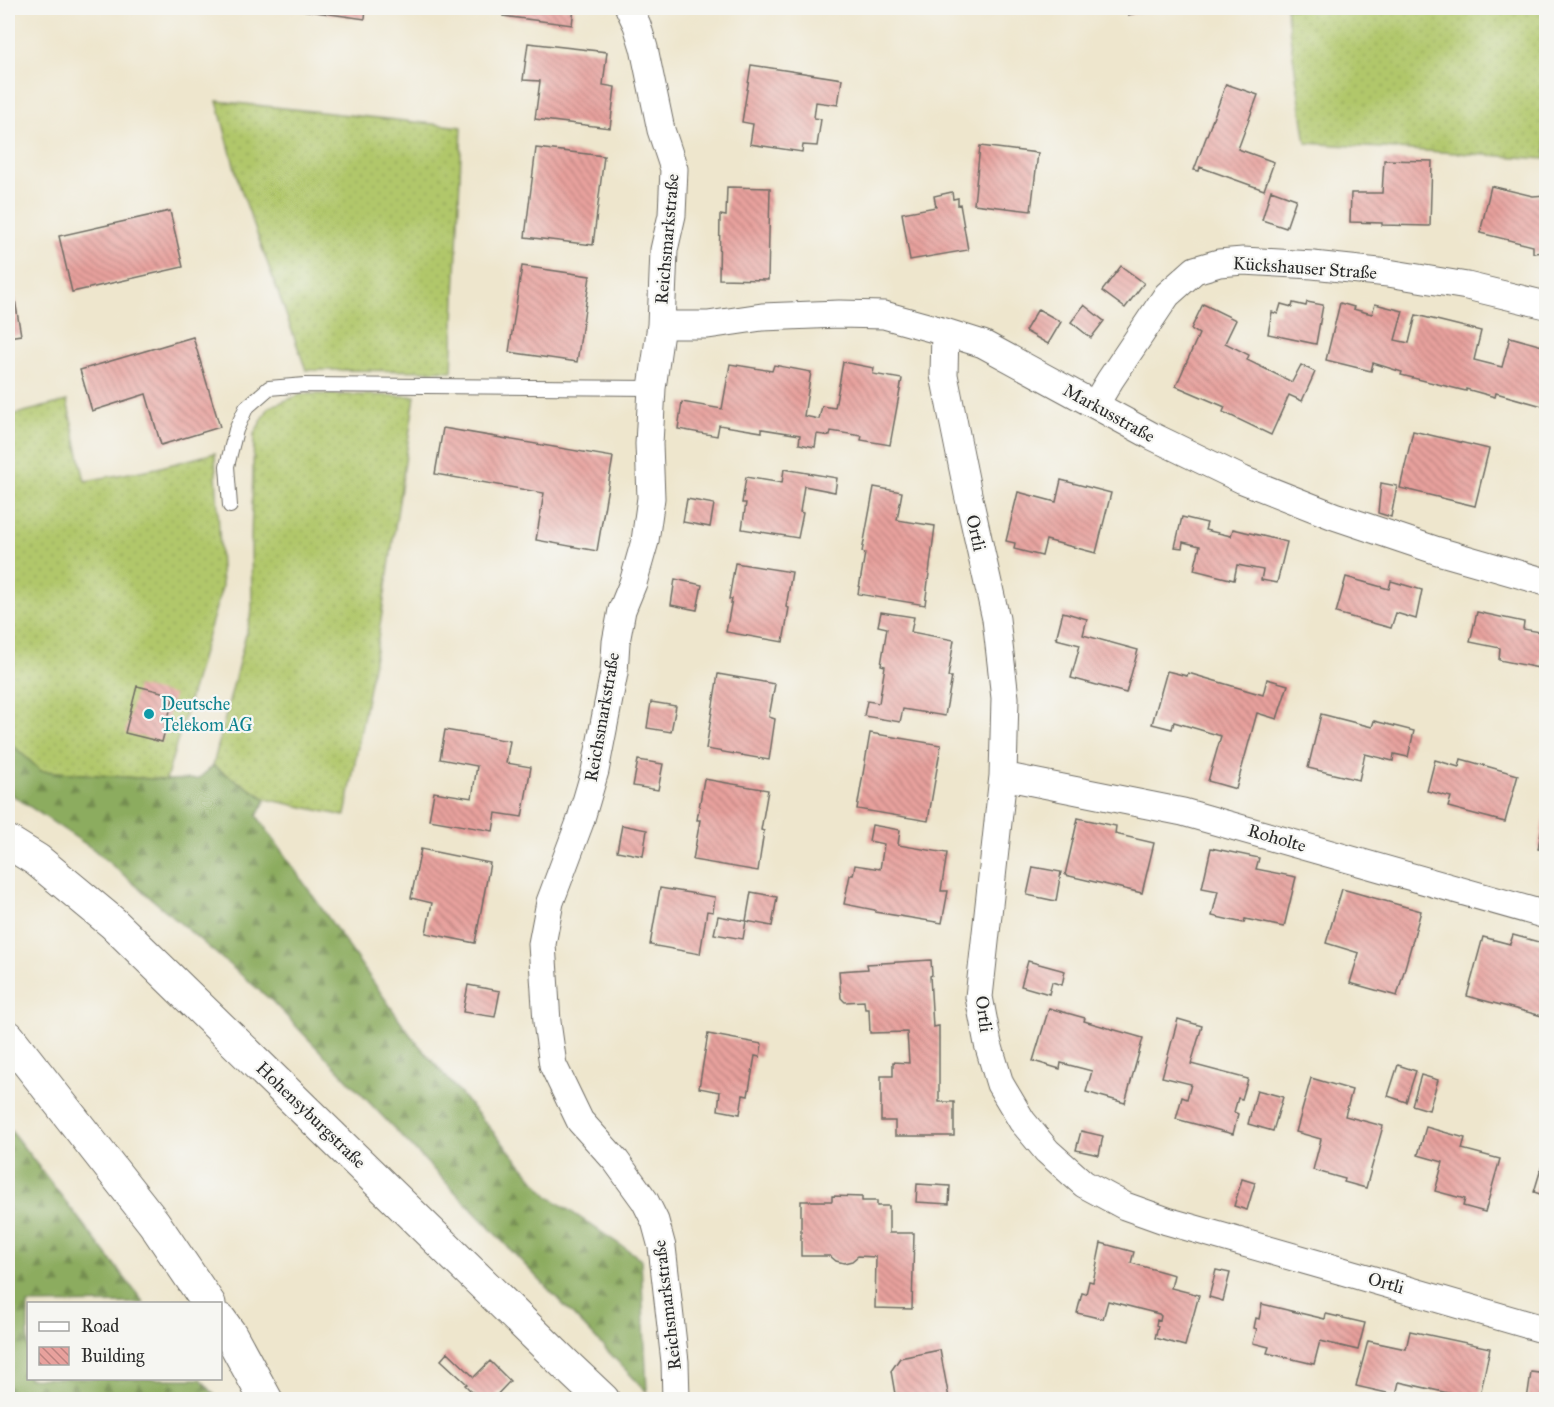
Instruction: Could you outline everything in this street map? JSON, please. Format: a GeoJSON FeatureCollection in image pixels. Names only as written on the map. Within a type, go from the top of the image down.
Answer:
{"type":"FeatureCollection","features":[{"type":"Feature","properties":{"kind":"street","name":"Reichsmarkstraße"},"geometry":{"type":"LineString","coordinates":[[628,8],[640,33],[661,130],[674,169],[672,215],[664,250],[661,325],[652,388],[649,444],[651,498],[645,541],[633,583],[622,610],[616,642],[614,673],[595,771],[580,822],[550,902],[542,944],[547,1022],[553,1065],[580,1121],[622,1169],[645,1201],[655,1221],[662,1247],[675,1362],[676,1400]]}},
{"type":"Feature","properties":{"kind":"street","name":"Kückshauser Straße"},"geometry":{"type":"LineString","coordinates":[[1095,405],[1167,295],[1195,270],[1219,263],[1313,265],[1388,273],[1467,286],[1546,305]]}},
{"type":"Feature","properties":{"kind":"street","name":"Markusstraße"},"geometry":{"type":"LineString","coordinates":[[661,325],[708,325],[762,317],[884,315],[945,332],[983,344],[1152,436],[1243,480],[1334,516],[1438,551],[1546,582]]}},
{"type":"Feature","properties":{"kind":"street","name":"Ortli"},"geometry":{"type":"LineString","coordinates":[[945,332],[944,375],[996,619],[1005,698],[1003,776],[979,997],[988,1044],[1000,1084],[1022,1121],[1047,1151],[1084,1184],[1125,1206],[1167,1221],[1546,1330]]}},
{"type":"Feature","properties":{"kind":"street","name":"Roholte"},"geometry":{"type":"LineString","coordinates":[[1003,776],[1183,812],[1546,915]]}},
{"type":"Feature","properties":{"kind":"street","name":"Hohensyburgstraße"},"geometry":{"type":"LineString","coordinates":[[8,842],[22,864],[113,923],[603,1400]]}},
{"type":"Feature","properties":{"kind":"street"},"geometry":{"type":"LineString","coordinates":[[8,1037],[154,1222],[208,1302]]}},
{"type":"Feature","properties":{"kind":"street"},"geometry":{"type":"LineString","coordinates":[[225,1327],[266,1400]]}},
{"type":"Feature","properties":{"kind":"lane"},"geometry":{"type":"LineString","coordinates":[[230,506],[227,466],[236,430],[246,408],[269,388],[305,386],[652,388]]}},
{"type":"Feature","properties":{"kind":"green space"},"geometry":{"type":"Polygon","coordinates":[[[1286,8],[1546,8],[1546,159],[1306,143],[1286,8]]]}},
{"type":"Feature","properties":{"kind":"green space"},"geometry":{"type":"Polygon","coordinates":[[[217,101],[462,127],[452,371],[306,370],[239,184],[217,101]]]}},
{"type":"Feature","properties":{"kind":"green space"},"geometry":{"type":"Polygon","coordinates":[[[302,394],[415,396],[378,639],[345,816],[266,799],[213,766],[252,610],[254,434],[269,407],[302,394]]]}},
{"type":"Feature","properties":{"kind":"green space"},"geometry":{"type":"Polygon","coordinates":[[[67,401],[85,481],[157,468],[215,453],[222,587],[166,780],[41,771],[8,741],[8,416],[67,401]]]}},
{"type":"Feature","properties":{"kind":"green space"},"geometry":{"type":"Polygon","coordinates":[[[8,741],[41,771],[166,780],[198,779],[213,766],[266,799],[257,816],[411,1036],[548,1196],[641,1259],[647,1392],[272,1001],[93,849],[8,792],[8,741]]]}},
{"type":"Feature","properties":{"kind":"green space"},"geometry":{"type":"Polygon","coordinates":[[[8,1127],[143,1302],[27,1302],[27,1380],[202,1380],[218,1399],[8,1399],[8,1127]]]}},
{"type":"Feature","properties":{"kind":"building"},"geometry":{"type":"Polygon","coordinates":[[[302,8],[366,8],[365,19],[302,10],[302,8]]]}},
{"type":"Feature","properties":{"kind":"building"},"geometry":{"type":"Polygon","coordinates":[[[504,8],[574,8],[572,25],[503,16],[504,8]]]}},
{"type":"Feature","properties":{"kind":"building"},"geometry":{"type":"Polygon","coordinates":[[[1126,8],[1155,8],[1128,15],[1126,8]]]}},
{"type":"Feature","properties":{"kind":"building"},"geometry":{"type":"Polygon","coordinates":[[[528,43],[607,52],[603,85],[615,87],[610,128],[535,119],[540,81],[523,80],[528,43]]]}},
{"type":"Feature","properties":{"kind":"building"},"geometry":{"type":"Polygon","coordinates":[[[751,65],[842,79],[838,105],[816,102],[814,118],[821,119],[817,146],[803,145],[802,152],[750,144],[753,124],[742,122],[751,65]]]}},
{"type":"Feature","properties":{"kind":"building"},"geometry":{"type":"Polygon","coordinates":[[[1226,84],[1258,95],[1238,149],[1274,162],[1264,190],[1200,167],[1199,171],[1194,170],[1226,84]]]}},
{"type":"Feature","properties":{"kind":"building"},"geometry":{"type":"Polygon","coordinates":[[[980,146],[1038,153],[1031,211],[974,204],[980,146]]]}},
{"type":"Feature","properties":{"kind":"building"},"geometry":{"type":"Polygon","coordinates":[[[536,148],[604,156],[593,245],[525,237],[536,148]]]}},
{"type":"Feature","properties":{"kind":"building"},"geometry":{"type":"Polygon","coordinates":[[[1384,160],[1432,161],[1430,226],[1350,222],[1351,193],[1382,193],[1384,160]]]}},
{"type":"Feature","properties":{"kind":"building"},"geometry":{"type":"Polygon","coordinates":[[[1491,186],[1533,196],[1546,195],[1546,252],[1533,253],[1533,246],[1480,233],[1491,186]]]}},
{"type":"Feature","properties":{"kind":"building"},"geometry":{"type":"Polygon","coordinates":[[[727,187],[770,188],[768,280],[719,279],[720,215],[726,216],[727,187]]]}},
{"type":"Feature","properties":{"kind":"building"},"geometry":{"type":"Polygon","coordinates":[[[1271,190],[1296,199],[1286,228],[1262,220],[1271,190]]]}},
{"type":"Feature","properties":{"kind":"building"},"geometry":{"type":"Polygon","coordinates":[[[952,192],[953,199],[958,198],[958,205],[960,204],[968,250],[910,260],[902,213],[936,207],[934,196],[952,192]]]}},
{"type":"Feature","properties":{"kind":"building"},"geometry":{"type":"Polygon","coordinates":[[[170,211],[183,267],[72,292],[59,236],[170,211]]]}},
{"type":"Feature","properties":{"kind":"building"},"geometry":{"type":"Polygon","coordinates":[[[522,266],[590,276],[577,362],[509,352],[522,266]]]}},
{"type":"Feature","properties":{"kind":"building"},"geometry":{"type":"Polygon","coordinates":[[[1121,266],[1144,283],[1125,308],[1102,291],[1121,266]]]}},
{"type":"Feature","properties":{"kind":"building"},"geometry":{"type":"Polygon","coordinates":[[[14,294],[21,335],[8,337],[8,295],[14,294]]]}},
{"type":"Feature","properties":{"kind":"building"},"geometry":{"type":"Polygon","coordinates":[[[1307,302],[1323,305],[1316,344],[1268,334],[1272,312],[1278,314],[1281,304],[1292,307],[1293,303],[1306,306],[1307,302]]]}},
{"type":"Feature","properties":{"kind":"building"},"geometry":{"type":"Polygon","coordinates":[[[1340,303],[1372,314],[1375,304],[1403,311],[1395,340],[1409,343],[1416,315],[1481,331],[1474,360],[1502,367],[1510,337],[1546,347],[1546,407],[1496,393],[1495,397],[1401,375],[1402,372],[1373,363],[1371,371],[1326,360],[1340,303]]]}},
{"type":"Feature","properties":{"kind":"building"},"geometry":{"type":"Polygon","coordinates":[[[1203,304],[1236,320],[1225,343],[1249,355],[1247,360],[1292,382],[1301,365],[1315,372],[1302,401],[1289,395],[1271,435],[1223,412],[1225,407],[1176,386],[1199,334],[1191,329],[1203,304]]]}},
{"type":"Feature","properties":{"kind":"building"},"geometry":{"type":"Polygon","coordinates":[[[1084,305],[1104,321],[1091,338],[1071,322],[1084,305]]]}},
{"type":"Feature","properties":{"kind":"building"},"geometry":{"type":"Polygon","coordinates":[[[1038,309],[1061,322],[1048,344],[1025,331],[1038,309]]]}},
{"type":"Feature","properties":{"kind":"building"},"geometry":{"type":"Polygon","coordinates":[[[193,337],[220,427],[161,445],[146,394],[92,411],[80,370],[193,337]]]}},
{"type":"Feature","properties":{"kind":"building"},"geometry":{"type":"Polygon","coordinates":[[[843,362],[874,368],[873,374],[902,379],[890,445],[861,440],[862,436],[831,431],[830,436],[817,434],[815,447],[799,444],[800,435],[762,429],[762,432],[719,425],[717,436],[678,429],[682,402],[722,409],[730,364],[772,371],[774,365],[811,372],[804,416],[819,419],[822,406],[835,408],[843,362]]]}},
{"type":"Feature","properties":{"kind":"building"},"geometry":{"type":"Polygon","coordinates":[[[443,428],[613,457],[597,551],[536,540],[544,493],[435,474],[443,428]]]}},
{"type":"Feature","properties":{"kind":"building"},"geometry":{"type":"Polygon","coordinates":[[[1413,431],[1489,449],[1475,506],[1400,488],[1413,431]]]}},
{"type":"Feature","properties":{"kind":"building"},"geometry":{"type":"Polygon","coordinates":[[[784,469],[837,478],[835,492],[804,486],[800,512],[803,513],[798,538],[742,529],[746,503],[742,503],[746,477],[782,483],[784,469]]]}},
{"type":"Feature","properties":{"kind":"building"},"geometry":{"type":"Polygon","coordinates":[[[1061,480],[1111,493],[1096,553],[1046,540],[1042,556],[1014,549],[1015,543],[1006,541],[1018,492],[1056,502],[1061,480]]]}},
{"type":"Feature","properties":{"kind":"building"},"geometry":{"type":"Polygon","coordinates":[[[1381,483],[1397,486],[1391,517],[1378,513],[1381,483]]]}},
{"type":"Feature","properties":{"kind":"building"},"geometry":{"type":"Polygon","coordinates":[[[874,487],[902,492],[897,520],[935,526],[925,605],[858,594],[865,553],[862,552],[874,487]]]}},
{"type":"Feature","properties":{"kind":"building"},"geometry":{"type":"Polygon","coordinates":[[[687,499],[714,504],[710,527],[683,522],[687,499]]]}},
{"type":"Feature","properties":{"kind":"building"},"geometry":{"type":"Polygon","coordinates":[[[1182,517],[1207,523],[1205,530],[1231,536],[1233,529],[1287,542],[1277,583],[1261,580],[1263,570],[1237,565],[1234,580],[1194,570],[1200,546],[1183,542],[1182,548],[1175,547],[1182,517]]]}},
{"type":"Feature","properties":{"kind":"building"},"geometry":{"type":"Polygon","coordinates":[[[735,563],[792,572],[783,642],[726,632],[735,563]]]}},
{"type":"Feature","properties":{"kind":"building"},"geometry":{"type":"Polygon","coordinates":[[[1346,577],[1389,589],[1391,581],[1422,590],[1416,619],[1396,613],[1391,628],[1336,613],[1346,577]]]}},
{"type":"Feature","properties":{"kind":"building"},"geometry":{"type":"Polygon","coordinates":[[[675,579],[702,585],[697,610],[671,605],[675,579]]]}},
{"type":"Feature","properties":{"kind":"building"},"geometry":{"type":"Polygon","coordinates":[[[881,612],[914,617],[911,632],[954,640],[948,677],[952,677],[945,716],[903,709],[900,722],[864,716],[867,701],[879,703],[885,666],[881,665],[887,628],[878,626],[881,612]]]}},
{"type":"Feature","properties":{"kind":"building"},"geometry":{"type":"Polygon","coordinates":[[[1063,612],[1087,619],[1083,635],[1138,650],[1126,693],[1071,678],[1080,645],[1056,639],[1063,612]]]}},
{"type":"Feature","properties":{"kind":"building"},"geometry":{"type":"Polygon","coordinates":[[[1477,612],[1524,622],[1523,629],[1546,633],[1539,668],[1499,660],[1500,648],[1470,642],[1477,612]]]}},
{"type":"Feature","properties":{"kind":"building"},"geometry":{"type":"Polygon","coordinates":[[[1167,671],[1187,676],[1188,673],[1263,695],[1267,679],[1288,685],[1277,719],[1257,713],[1236,789],[1208,781],[1221,736],[1174,722],[1172,729],[1152,724],[1167,671]]]}},
{"type":"Feature","properties":{"kind":"building"},"geometry":{"type":"Polygon","coordinates":[[[718,674],[775,684],[769,717],[775,719],[769,760],[706,749],[718,674]]]}},
{"type":"Feature","properties":{"kind":"building","name":"Deutsche Telekom AG"},"geometry":{"type":"Polygon","coordinates":[[[137,686],[174,695],[162,742],[125,733],[137,686]]]}},
{"type":"Feature","properties":{"kind":"building"},"geometry":{"type":"Polygon","coordinates":[[[651,702],[676,706],[671,732],[647,728],[651,702]]]}},
{"type":"Feature","properties":{"kind":"building"},"geometry":{"type":"Polygon","coordinates":[[[1321,714],[1372,727],[1374,721],[1414,731],[1408,757],[1394,754],[1393,761],[1365,754],[1359,780],[1308,768],[1321,714]]]}},
{"type":"Feature","properties":{"kind":"building"},"geometry":{"type":"Polygon","coordinates":[[[445,730],[510,741],[506,763],[531,767],[522,817],[496,813],[493,831],[429,820],[434,792],[472,798],[477,766],[440,759],[445,730]]]}},
{"type":"Feature","properties":{"kind":"building"},"geometry":{"type":"Polygon","coordinates":[[[870,733],[941,745],[928,821],[857,809],[870,733]]]}},
{"type":"Feature","properties":{"kind":"building"},"geometry":{"type":"Polygon","coordinates":[[[1461,759],[1518,775],[1505,822],[1448,807],[1451,797],[1427,791],[1435,760],[1459,767],[1461,759]]]}},
{"type":"Feature","properties":{"kind":"building"},"geometry":{"type":"Polygon","coordinates":[[[638,760],[663,764],[658,790],[633,786],[638,760]]]}},
{"type":"Feature","properties":{"kind":"building"},"geometry":{"type":"Polygon","coordinates":[[[704,779],[768,790],[761,830],[764,831],[758,871],[693,860],[704,779]]]}},
{"type":"Feature","properties":{"kind":"building"},"geometry":{"type":"Polygon","coordinates":[[[1546,811],[1546,851],[1538,849],[1546,811]]]}},
{"type":"Feature","properties":{"kind":"building"},"geometry":{"type":"Polygon","coordinates":[[[1078,818],[1116,826],[1115,834],[1154,843],[1142,893],[1065,875],[1078,818]]]}},
{"type":"Feature","properties":{"kind":"building"},"geometry":{"type":"Polygon","coordinates":[[[622,825],[647,830],[643,856],[617,851],[622,825]]]}},
{"type":"Feature","properties":{"kind":"building"},"geometry":{"type":"Polygon","coordinates":[[[872,825],[900,830],[898,845],[947,853],[941,891],[948,891],[942,923],[875,912],[875,910],[844,904],[850,875],[853,875],[855,865],[880,869],[884,844],[869,841],[872,825]]]}},
{"type":"Feature","properties":{"kind":"building"},"geometry":{"type":"Polygon","coordinates":[[[1211,848],[1259,858],[1256,869],[1296,877],[1284,927],[1245,919],[1244,923],[1212,916],[1218,891],[1202,888],[1211,848]]]}},
{"type":"Feature","properties":{"kind":"building"},"geometry":{"type":"Polygon","coordinates":[[[421,849],[490,863],[475,943],[426,933],[432,903],[411,898],[421,849]]]}},
{"type":"Feature","properties":{"kind":"building"},"geometry":{"type":"Polygon","coordinates":[[[1033,867],[1061,872],[1056,901],[1027,895],[1033,867]]]}},
{"type":"Feature","properties":{"kind":"building"},"geometry":{"type":"Polygon","coordinates":[[[660,888],[715,897],[713,912],[707,911],[700,954],[650,945],[660,888]]]}},
{"type":"Feature","properties":{"kind":"building"},"geometry":{"type":"Polygon","coordinates":[[[1342,889],[1421,911],[1397,996],[1350,983],[1359,953],[1326,943],[1342,889]]]}},
{"type":"Feature","properties":{"kind":"building"},"geometry":{"type":"Polygon","coordinates":[[[751,892],[777,897],[772,926],[746,921],[751,892]]]}},
{"type":"Feature","properties":{"kind":"building"},"geometry":{"type":"Polygon","coordinates":[[[718,916],[746,921],[743,939],[714,934],[718,916]]]}},
{"type":"Feature","properties":{"kind":"building"},"geometry":{"type":"Polygon","coordinates":[[[1513,935],[1546,944],[1546,997],[1542,1016],[1467,996],[1483,937],[1510,944],[1513,935]]]}},
{"type":"Feature","properties":{"kind":"building"},"geometry":{"type":"Polygon","coordinates":[[[931,960],[933,1027],[939,1026],[939,1102],[954,1102],[954,1136],[895,1136],[895,1121],[881,1121],[881,1076],[893,1076],[893,1062],[909,1063],[907,1032],[870,1033],[869,1009],[865,1009],[864,1001],[845,1002],[841,998],[839,971],[868,969],[867,964],[931,960]]]}},
{"type":"Feature","properties":{"kind":"building"},"geometry":{"type":"Polygon","coordinates":[[[1028,961],[1065,971],[1062,985],[1052,982],[1049,994],[1021,986],[1028,961]]]}},
{"type":"Feature","properties":{"kind":"building"},"geometry":{"type":"Polygon","coordinates":[[[468,985],[500,991],[495,1017],[463,1012],[468,985]]]}},
{"type":"Feature","properties":{"kind":"building"},"geometry":{"type":"Polygon","coordinates":[[[1049,1008],[1143,1038],[1125,1103],[1086,1092],[1092,1071],[1061,1063],[1060,1069],[1033,1061],[1049,1008]]]}},
{"type":"Feature","properties":{"kind":"building"},"geometry":{"type":"Polygon","coordinates":[[[1178,1019],[1202,1026],[1191,1064],[1248,1079],[1242,1099],[1238,1098],[1234,1112],[1238,1114],[1233,1134],[1176,1119],[1182,1097],[1187,1099],[1191,1084],[1162,1077],[1178,1019]]]}},
{"type":"Feature","properties":{"kind":"building"},"geometry":{"type":"Polygon","coordinates":[[[708,1034],[762,1044],[760,1057],[755,1056],[748,1096],[743,1095],[740,1114],[718,1110],[720,1092],[699,1088],[708,1034]]]}},
{"type":"Feature","properties":{"kind":"building"},"geometry":{"type":"Polygon","coordinates":[[[1398,1065],[1416,1071],[1406,1102],[1388,1096],[1398,1065]]]}},
{"type":"Feature","properties":{"kind":"building"},"geometry":{"type":"Polygon","coordinates":[[[1421,1075],[1438,1080],[1429,1110],[1412,1105],[1421,1075]]]}},
{"type":"Feature","properties":{"kind":"building"},"geometry":{"type":"Polygon","coordinates":[[[1311,1078],[1352,1090],[1345,1116],[1383,1126],[1366,1188],[1313,1170],[1321,1139],[1296,1132],[1311,1078]]]}},
{"type":"Feature","properties":{"kind":"building"},"geometry":{"type":"Polygon","coordinates":[[[1257,1090],[1283,1097],[1273,1131],[1248,1124],[1257,1090]]]}},
{"type":"Feature","properties":{"kind":"building"},"geometry":{"type":"Polygon","coordinates":[[[1426,1127],[1465,1138],[1462,1149],[1500,1159],[1485,1212],[1463,1206],[1465,1199],[1435,1191],[1443,1162],[1418,1155],[1426,1127]]]}},
{"type":"Feature","properties":{"kind":"building"},"geometry":{"type":"Polygon","coordinates":[[[1081,1131],[1103,1136],[1099,1155],[1076,1150],[1081,1131]]]}},
{"type":"Feature","properties":{"kind":"building"},"geometry":{"type":"Polygon","coordinates":[[[1546,1152],[1546,1196],[1534,1192],[1546,1152]]]}},
{"type":"Feature","properties":{"kind":"building"},"geometry":{"type":"Polygon","coordinates":[[[1242,1179],[1255,1183],[1247,1210],[1234,1206],[1242,1179]]]}},
{"type":"Feature","properties":{"kind":"building"},"geometry":{"type":"Polygon","coordinates":[[[917,1184],[950,1186],[949,1204],[916,1202],[917,1184]]]}},
{"type":"Feature","properties":{"kind":"building"},"geometry":{"type":"Polygon","coordinates":[[[832,1196],[862,1197],[862,1201],[877,1201],[877,1206],[889,1206],[889,1233],[914,1233],[912,1309],[875,1308],[876,1257],[858,1256],[844,1263],[830,1256],[801,1256],[801,1201],[832,1201],[832,1196]]]}},
{"type":"Feature","properties":{"kind":"building"},"geometry":{"type":"Polygon","coordinates":[[[1101,1243],[1134,1252],[1131,1263],[1174,1275],[1171,1288],[1199,1295],[1185,1346],[1155,1338],[1157,1320],[1160,1321],[1161,1316],[1159,1314],[1108,1301],[1103,1319],[1077,1313],[1082,1293],[1086,1294],[1089,1281],[1093,1282],[1101,1243]]]}},
{"type":"Feature","properties":{"kind":"building"},"geometry":{"type":"Polygon","coordinates":[[[1216,1270],[1230,1273],[1223,1301],[1209,1297],[1216,1270]]]}},
{"type":"Feature","properties":{"kind":"building"},"geometry":{"type":"Polygon","coordinates":[[[1262,1304],[1325,1319],[1326,1314],[1365,1323],[1358,1350],[1320,1341],[1314,1364],[1267,1353],[1269,1347],[1253,1343],[1257,1329],[1254,1328],[1256,1318],[1259,1319],[1262,1304]]]}},
{"type":"Feature","properties":{"kind":"building"},"geometry":{"type":"Polygon","coordinates":[[[1410,1331],[1490,1348],[1479,1400],[1399,1382],[1396,1395],[1356,1386],[1368,1341],[1406,1349],[1410,1331]]]}},
{"type":"Feature","properties":{"kind":"building"},"geometry":{"type":"Polygon","coordinates":[[[940,1350],[949,1398],[896,1400],[891,1371],[900,1358],[940,1350]]]}},
{"type":"Feature","properties":{"kind":"building"},"geometry":{"type":"Polygon","coordinates":[[[448,1352],[474,1377],[490,1361],[510,1381],[492,1400],[480,1400],[465,1385],[467,1384],[441,1360],[448,1352]]]}},
{"type":"Feature","properties":{"kind":"building"},"geometry":{"type":"Polygon","coordinates":[[[1531,1372],[1546,1374],[1546,1400],[1527,1400],[1531,1372]]]}},
{"type":"Feature","properties":{"kind":"place","name":"Deutsche Telekom AG"},"geometry":{"type":"Point","coordinates":[149,714]}}]}
